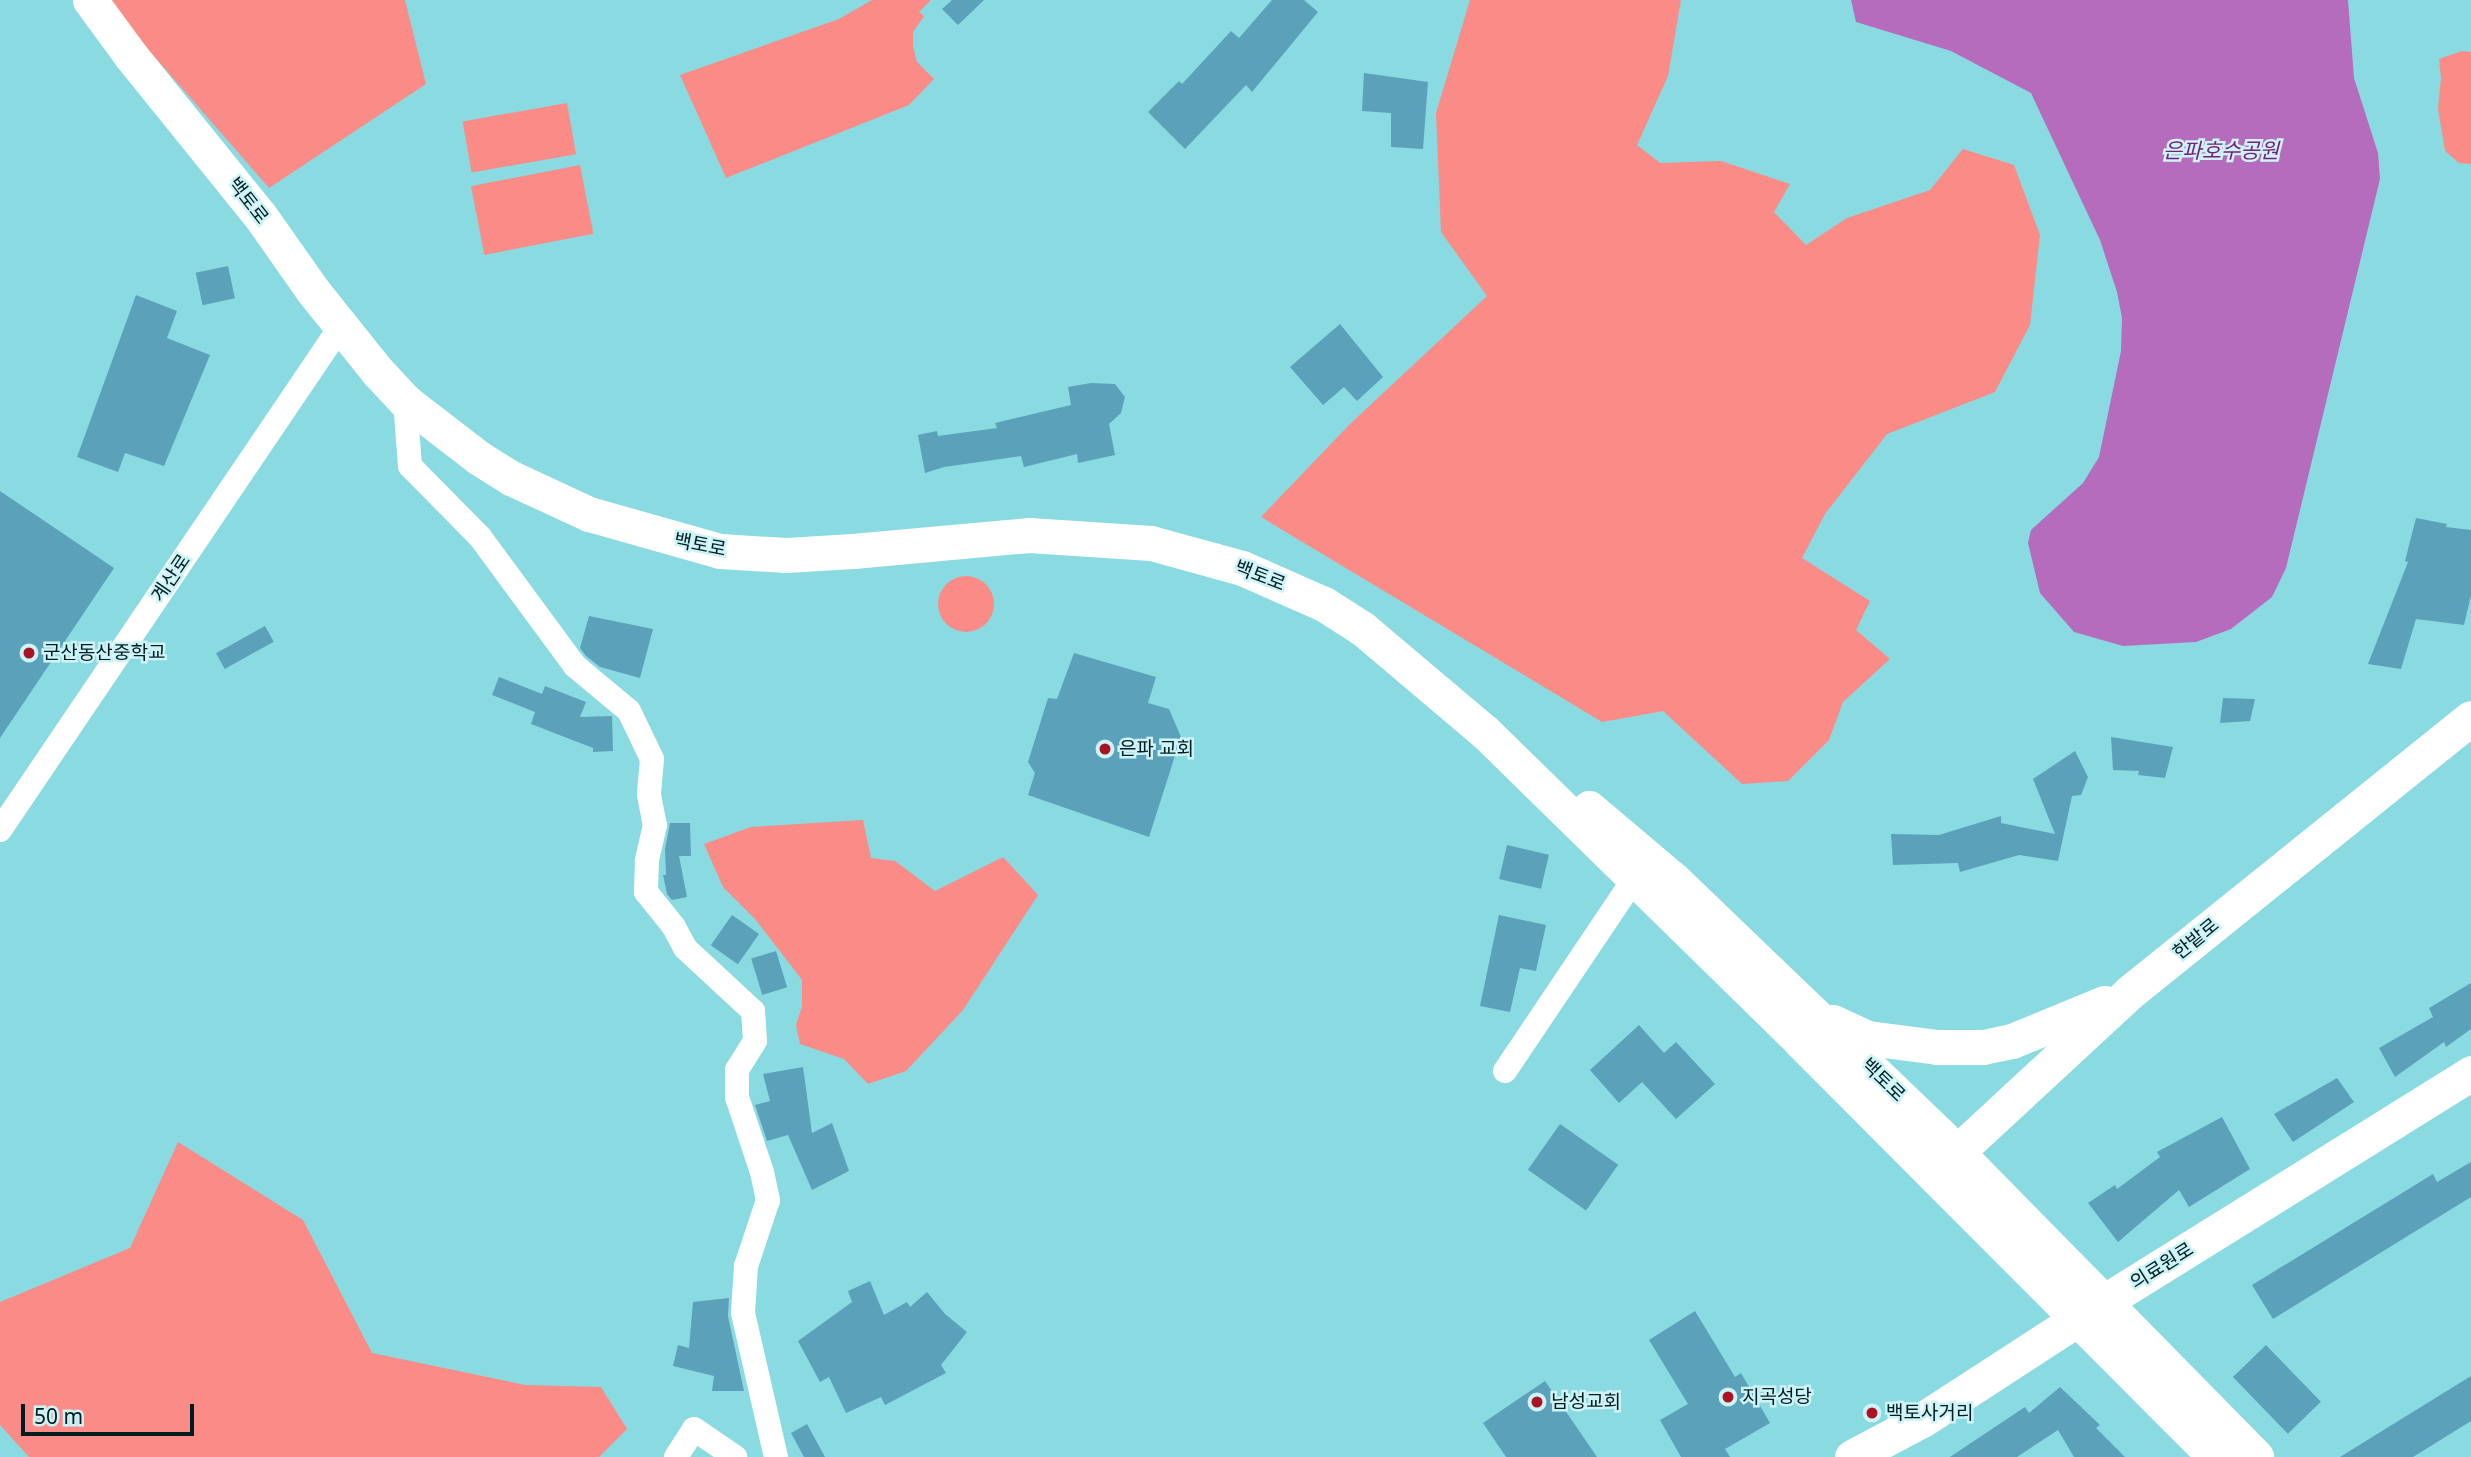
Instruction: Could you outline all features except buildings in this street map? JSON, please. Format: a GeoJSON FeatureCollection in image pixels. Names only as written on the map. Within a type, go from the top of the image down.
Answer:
{"type":"FeatureCollection","features":[{"type":"Feature","properties":{"kind":"street","name":"백토로"},"geometry":{"type":"LineString","coordinates":[[90,0],[131,56],[261,217],[341,326],[405,401],[479,458],[511,478],[589,514],[720,551],[786,555],[1029,535],[1075,536],[1151,543],[1242,568],[1324,604],[1363,629],[1643,870],[1798,998],[1944,1164]]}},
{"type":"Feature","properties":{"kind":"street","name":"계산로"},"geometry":{"type":"LineString","coordinates":[[0,830],[341,326]]}},
{"type":"Feature","properties":{"kind":"street"},"geometry":{"type":"LineString","coordinates":[[405,401],[410,466],[480,537],[575,666],[629,711],[652,759],[649,795],[655,825],[647,861],[646,892],[674,927],[685,948],[752,1011],[755,1041],[737,1069],[737,1097],[762,1172],[768,1200],[746,1266],[743,1313],[776,1457]]}},
{"type":"Feature","properties":{"kind":"street","name":"한밭로"},"geometry":{"type":"LineString","coordinates":[[1944,1164],[2130,992],[2471,718]]}},
{"type":"Feature","properties":{"kind":"street","name":"백토로"},"geometry":{"type":"LineString","coordinates":[[1643,870],[1944,1164],[2089,1311],[2215,1457]]}},
{"type":"Feature","properties":{"kind":"street"},"geometry":{"type":"LineString","coordinates":[[1505,1071],[1643,870]]}},
{"type":"Feature","properties":{"kind":"street"},"geometry":{"type":"LineString","coordinates":[[1798,998],[1843,1028],[1868,1038],[1937,1047],[1983,1047],[2024,1037],[2130,992]]}},
{"type":"Feature","properties":{"kind":"street","name":"의료원로"},"geometry":{"type":"LineString","coordinates":[[1852,1457],[1922,1420],[2089,1311],[2471,1073]]}},
{"type":"Feature","properties":{"kind":"street","name":"백토로"},"geometry":{"type":"LineString","coordinates":[[2089,1311],[2256,1457]]}},
{"type":"Feature","properties":{"kind":"street"},"geometry":{"type":"LineString","coordinates":[[676,1457],[694,1429],[735,1457]]}},
{"type":"Feature","properties":{"kind":"shaded area"},"geometry":{"type":"Polygon","coordinates":[[[105,0],[405,0],[426,84],[269,188],[105,0]]]}},
{"type":"Feature","properties":{"kind":"shaded area"},"geometry":{"type":"Polygon","coordinates":[[[872,0],[931,0],[919,12],[924,16],[913,32],[913,46],[917,62],[934,79],[909,105],[726,178],[680,75],[839,19],[872,0]]]}},
{"type":"Feature","properties":{"kind":"shaded area"},"geometry":{"type":"Polygon","coordinates":[[[1470,0],[1681,0],[1668,76],[1637,145],[1660,163],[1721,161],[1790,184],[1774,212],[1806,245],[1847,218],[1930,190],[1963,149],[2014,165],[2040,235],[2030,325],[1995,392],[1887,434],[1825,514],[1802,558],[1870,601],[1856,630],[1890,659],[1843,702],[1829,740],[1788,781],[1742,784],[1663,711],[1602,722],[1261,517],[1350,424],[1487,296],[1441,232],[1436,113],[1470,0]]]}},
{"type":"Feature","properties":{"kind":"shaded area"},"geometry":{"type":"Polygon","coordinates":[[[2462,51],[2471,52],[2471,164],[2459,163],[2445,151],[2438,109],[2441,78],[2439,59],[2462,51]]]}},
{"type":"Feature","properties":{"kind":"shaded area"},"geometry":{"type":"Polygon","coordinates":[[[567,103],[576,154],[472,173],[463,121],[567,103]]]}},
{"type":"Feature","properties":{"kind":"shaded area"},"geometry":{"type":"Polygon","coordinates":[[[580,165],[593,234],[484,255],[471,186],[580,165]]]}},
{"type":"Feature","properties":{"kind":"shaded area"},"geometry":{"type":"Polygon","coordinates":[[[966,576],[977,578],[986,584],[992,593],[992,615],[986,624],[977,630],[966,632],[955,630],[946,624],[940,615],[938,604],[940,593],[946,584],[955,578],[966,576]]]}},
{"type":"Feature","properties":{"kind":"shaded area"},"geometry":{"type":"Polygon","coordinates":[[[863,820],[871,858],[895,861],[935,891],[1003,857],[1038,895],[963,1010],[906,1071],[868,1084],[844,1059],[800,1044],[796,1025],[802,1006],[802,980],[755,919],[723,887],[704,844],[751,827],[863,820]]]}},
{"type":"Feature","properties":{"kind":"shaded area"},"geometry":{"type":"Polygon","coordinates":[[[178,1142],[303,1220],[372,1353],[525,1385],[601,1387],[627,1429],[599,1457],[29,1457],[0,1425],[0,1302],[130,1248],[178,1142]]]}},
{"type":"Feature","properties":{"kind":"water","name":"은파호수공원"},"geometry":{"type":"Polygon","coordinates":[[[1851,0],[2348,0],[2354,78],[2378,153],[2380,179],[2286,568],[2272,597],[2231,629],[2196,642],[2123,646],[2074,632],[2040,593],[2028,543],[2031,530],[2083,483],[2099,457],[2121,351],[2122,318],[2117,292],[2100,240],[2031,93],[1951,51],[1856,22],[1851,0]]]}},
{"type":"Feature","properties":{"kind":"place","name":"군산동산중학교"},"geometry":{"type":"Point","coordinates":[29,653]}},
{"type":"Feature","properties":{"kind":"place","name":"은파 교회"},"geometry":{"type":"Point","coordinates":[1105,749]}},
{"type":"Feature","properties":{"kind":"place","name":"지곡성당"},"geometry":{"type":"Point","coordinates":[1728,1397]}},
{"type":"Feature","properties":{"kind":"place","name":"남성교회"},"geometry":{"type":"Point","coordinates":[1537,1402]}},
{"type":"Feature","properties":{"kind":"place","name":"백토사거리"},"geometry":{"type":"Point","coordinates":[1872,1413]}}]}
